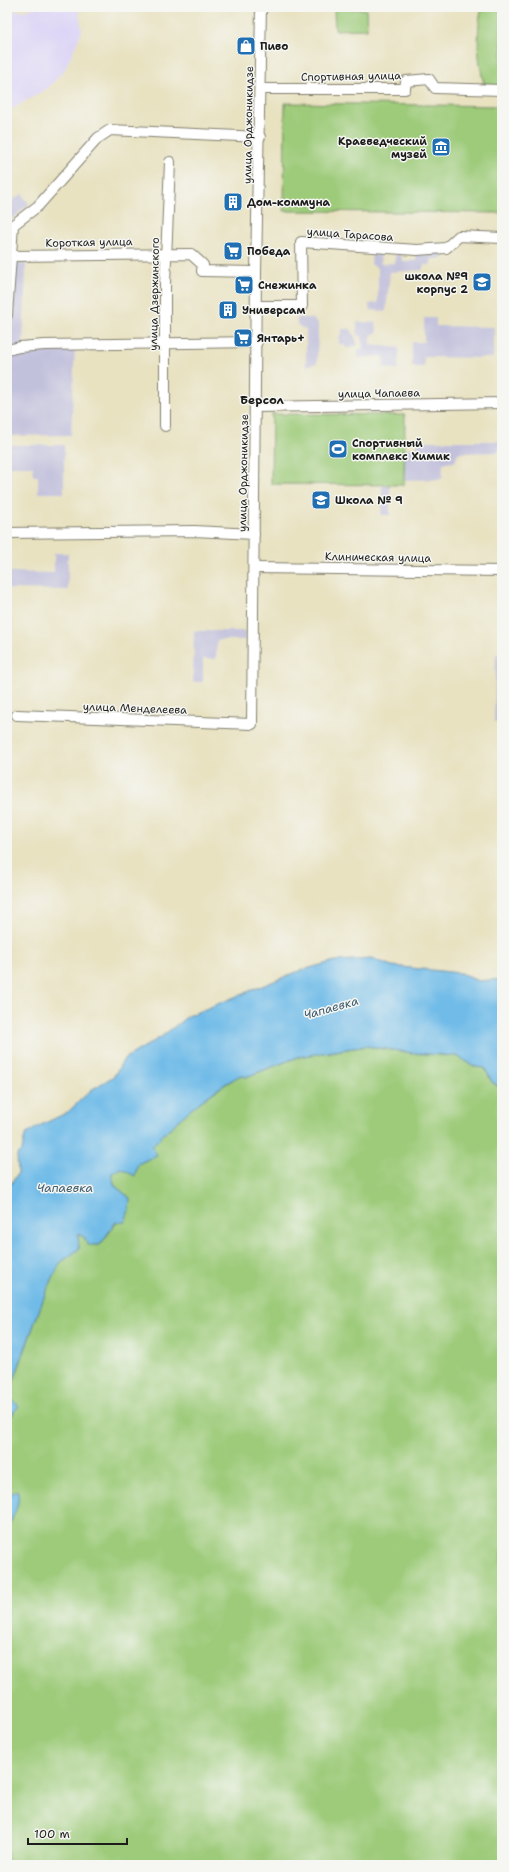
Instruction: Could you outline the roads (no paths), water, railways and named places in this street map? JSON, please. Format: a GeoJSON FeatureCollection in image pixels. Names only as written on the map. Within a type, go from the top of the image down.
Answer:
{"type":"FeatureCollection","features":[{"type":"Feature","properties":{"kind":"street","name":"улица Орджоникидзе"},"geometry":{"type":"LineString","coordinates":[[252,724],[257,342],[256,272],[260,137],[261,7]]}},
{"type":"Feature","properties":{"kind":"street","name":"Спортивная улица"},"geometry":{"type":"LineString","coordinates":[[260,89],[405,88],[406,81],[429,79],[435,88],[502,90]]}},
{"type":"Feature","properties":{"kind":"street"},"geometry":{"type":"LineString","coordinates":[[7,315],[13,225],[38,206],[98,138],[110,130],[260,137]]}},
{"type":"Feature","properties":{"kind":"street","name":"улица Дзержинского"},"geometry":{"type":"LineString","coordinates":[[165,426],[165,284],[170,162]]}},
{"type":"Feature","properties":{"kind":"street","name":"улица Тарасова"},"geometry":{"type":"LineString","coordinates":[[256,306],[302,306],[301,242],[417,250],[446,248],[459,236],[502,238]]}},
{"type":"Feature","properties":{"kind":"street","name":"Короткая улица"},"geometry":{"type":"LineString","coordinates":[[12,256],[191,254],[202,265],[202,271],[256,272]]}},
{"type":"Feature","properties":{"kind":"street"},"geometry":{"type":"LineString","coordinates":[[7,350],[20,347],[44,345],[165,342],[257,342]]}},
{"type":"Feature","properties":{"kind":"street","name":"улица Чапаева"},"geometry":{"type":"LineString","coordinates":[[256,407],[502,403]]}},
{"type":"Feature","properties":{"kind":"street"},"geometry":{"type":"LineString","coordinates":[[7,533],[194,531],[254,534]]}},
{"type":"Feature","properties":{"kind":"street","name":"Клиническая улица"},"geometry":{"type":"LineString","coordinates":[[254,568],[502,571]]}},
{"type":"Feature","properties":{"kind":"street","name":"улица Менделеева"},"geometry":{"type":"LineString","coordinates":[[17,715],[252,724]]}},
{"type":"Feature","properties":{"kind":"water","name":"Чапаевка"},"geometry":{"type":"Polygon","coordinates":[[[373,959],[392,966],[460,973],[478,981],[502,979],[502,1089],[492,1082],[485,1068],[476,1067],[457,1056],[412,1053],[366,1046],[298,1057],[246,1077],[241,1075],[218,1089],[183,1116],[152,1146],[157,1155],[138,1164],[135,1176],[120,1168],[111,1174],[115,1186],[130,1198],[129,1210],[125,1222],[116,1222],[100,1245],[88,1245],[84,1237],[78,1234],[79,1249],[60,1263],[44,1297],[14,1380],[10,1398],[19,1406],[7,1420],[7,1190],[18,1173],[17,1155],[22,1151],[25,1135],[39,1126],[68,1112],[91,1090],[114,1076],[124,1059],[161,1037],[188,1016],[299,971],[335,961],[373,959]]]}},
{"type":"Feature","properties":{"kind":"water"},"geometry":{"type":"Polygon","coordinates":[[[17,1490],[18,1504],[7,1528],[7,1499],[8,1496],[17,1490]]]}},
{"type":"Feature","properties":{"kind":"place","name":"Пиво"},"geometry":{"type":"Point","coordinates":[246,46]}},
{"type":"Feature","properties":{"kind":"place","name":"Краеведческий музей"},"geometry":{"type":"Point","coordinates":[441,147]}},
{"type":"Feature","properties":{"kind":"place","name":"Дом-коммуна"},"geometry":{"type":"Point","coordinates":[233,202]}},
{"type":"Feature","properties":{"kind":"place","name":"Победа"},"geometry":{"type":"Point","coordinates":[233,251]}},
{"type":"Feature","properties":{"kind":"place","name":"школа №9 корпус 2"},"geometry":{"type":"Point","coordinates":[482,282]}},
{"type":"Feature","properties":{"kind":"place","name":"Снежинка"},"geometry":{"type":"Point","coordinates":[244,285]}},
{"type":"Feature","properties":{"kind":"place","name":"Универсам"},"geometry":{"type":"Point","coordinates":[228,310]}},
{"type":"Feature","properties":{"kind":"place","name":"Янтарь+"},"geometry":{"type":"Point","coordinates":[243,338]}},
{"type":"Feature","properties":{"kind":"place","name":"Спортивный комплекс Химик"},"geometry":{"type":"Point","coordinates":[338,449]}},
{"type":"Feature","properties":{"kind":"place","name":"Школа № 9"},"geometry":{"type":"Point","coordinates":[321,500]}},
{"type":"Feature","properties":{"kind":"district","name":"Берсол"},"geometry":{"type":"Point","coordinates":[262,400]}}]}
